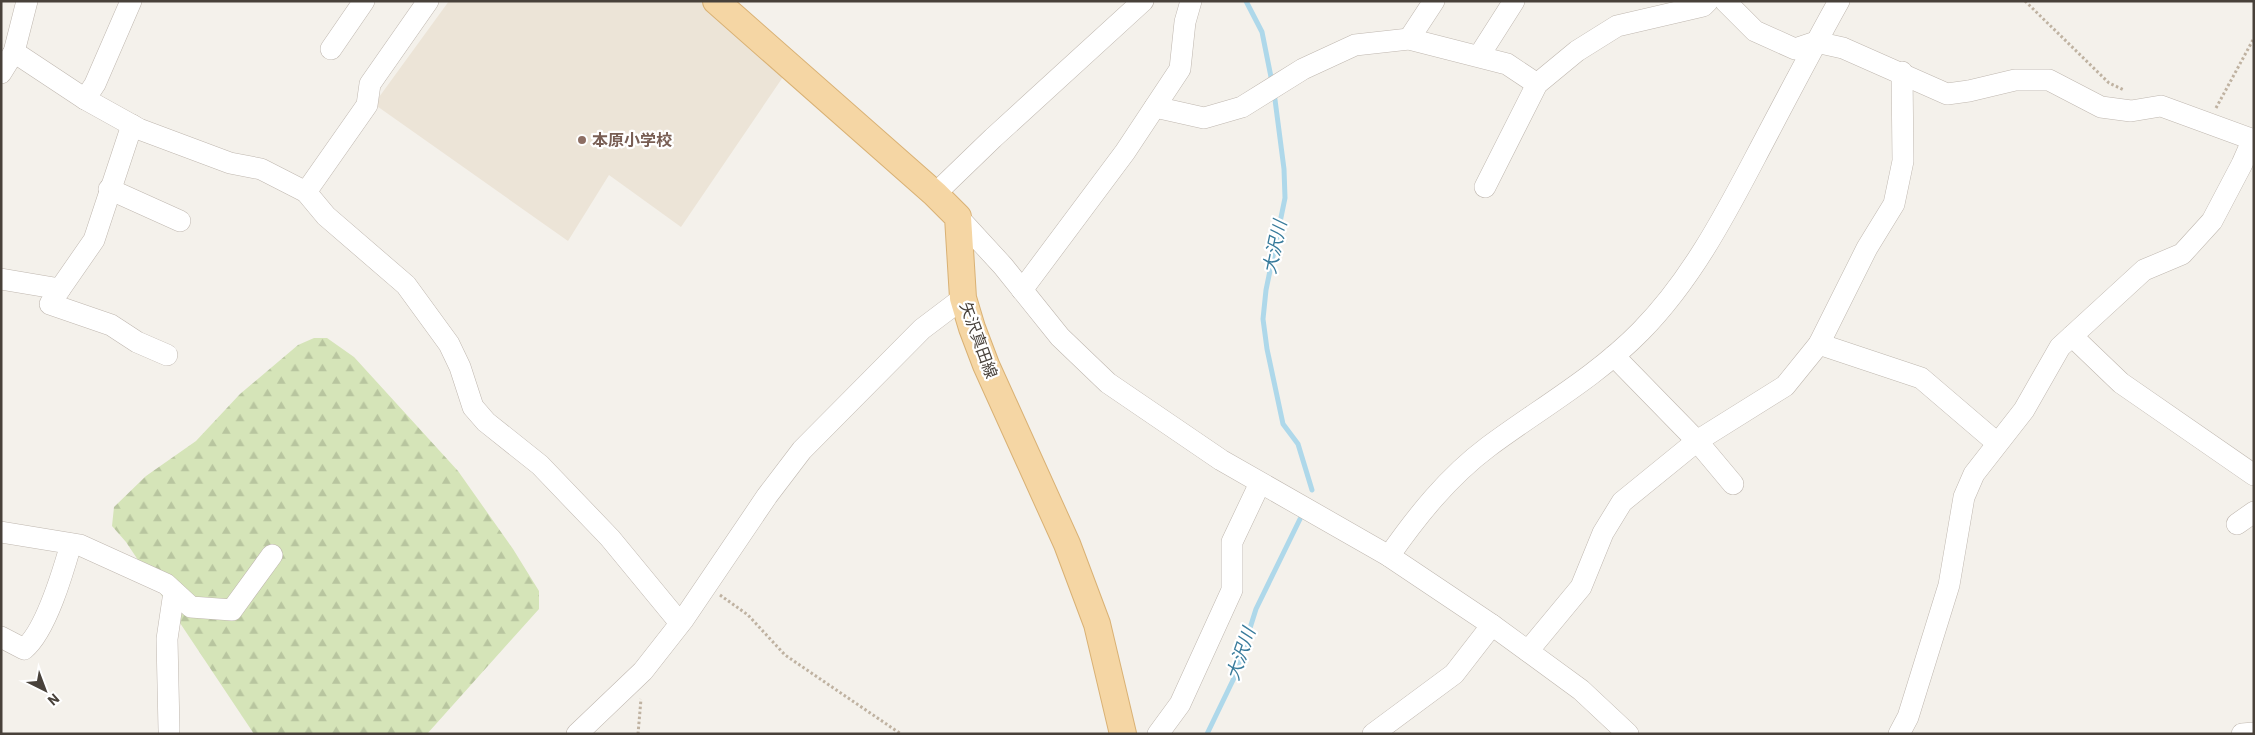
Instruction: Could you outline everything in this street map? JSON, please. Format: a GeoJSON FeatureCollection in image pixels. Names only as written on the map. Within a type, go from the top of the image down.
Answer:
{"type":"FeatureCollection","features":[{"type":"Feature","properties":{"kind":"main road"},"geometry":{"type":"LineString","coordinates":[[721,3],[935,194],[958,217]]}},
{"type":"Feature","properties":{"kind":"main road","name":"矢沢真田線"},"geometry":{"type":"LineString","coordinates":[[958,217],[963,298],[986,364],[1067,544],[1094,616],[1123,734]]}},
{"type":"Feature","properties":{"kind":"street"},"geometry":{"type":"LineString","coordinates":[[1,73],[14,52],[27,1]]}},
{"type":"Feature","properties":{"kind":"street"},"geometry":{"type":"LineString","coordinates":[[85,99],[95,84],[131,1]]}},
{"type":"Feature","properties":{"kind":"street"},"geometry":{"type":"LineString","coordinates":[[331,49],[364,1]]}},
{"type":"Feature","properties":{"kind":"street"},"geometry":{"type":"LineString","coordinates":[[935,194],[1143,1]]}},
{"type":"Feature","properties":{"kind":"street"},"geometry":{"type":"LineString","coordinates":[[1022,290],[1125,152],[1136,133],[1156,108],[1180,69],[1186,22],[1191,1]]}},
{"type":"Feature","properties":{"kind":"street"},"geometry":{"type":"LineString","coordinates":[[1409,39],[1434,1]]}},
{"type":"Feature","properties":{"kind":"street"},"geometry":{"type":"LineString","coordinates":[[1479,56],[1514,1]]}},
{"type":"Feature","properties":{"kind":"street"},"geometry":{"type":"LineString","coordinates":[[1485,187],[1537,84],[1577,52],[1617,26],[1702,6],[1708,1]]}},
{"type":"Feature","properties":{"kind":"street"},"geometry":{"type":"LineString","coordinates":[[1725,1],[1755,31],[1795,49],[1816,42],[1843,48],[1902,72],[1947,94],[2015,80],[2049,80],[2101,107],[2131,111],[2161,106],[2253,140],[2212,221],[2182,254],[2144,270],[2060,347],[2024,410],[1974,474],[1964,498],[1949,585],[1908,717],[1899,734]]}},
{"type":"Feature","properties":{"kind":"street"},"geometry":{"type":"LineString","coordinates":[[1389,556],[1416,518],[1445,485],[1487,448],[1614,356],[1641,331],[1671,298],[1701,256],[1839,1]]}},
{"type":"Feature","properties":{"kind":"street"},"geometry":{"type":"LineString","coordinates":[[306,192],[367,106],[370,84],[427,2]]}},
{"type":"Feature","properties":{"kind":"street"},"geometry":{"type":"LineString","coordinates":[[1156,108],[1204,118],[1242,107],[1303,69],[1355,45],[1409,39],[1507,64],[1537,84]]}},
{"type":"Feature","properties":{"kind":"street"},"geometry":{"type":"LineString","coordinates":[[14,52],[85,99],[132,124],[230,163],[261,169],[306,192],[326,216],[406,284],[449,344],[460,367],[473,407],[486,422],[540,465],[597,525],[680,623]]}},
{"type":"Feature","properties":{"kind":"street"},"geometry":{"type":"LineString","coordinates":[[1528,651],[1581,587],[1603,533],[1622,502],[1697,441],[1785,386],[1819,344],[1867,248],[1894,204],[1903,161],[1902,72]]}},
{"type":"Feature","properties":{"kind":"street"},"geometry":{"type":"LineString","coordinates":[[132,124],[109,189],[94,240],[50,304],[111,325],[137,342],[167,355]]}},
{"type":"Feature","properties":{"kind":"street"},"geometry":{"type":"LineString","coordinates":[[109,189],[180,221]]}},
{"type":"Feature","properties":{"kind":"street"},"geometry":{"type":"LineString","coordinates":[[958,217],[1003,266],[1060,337],[1108,383],[1165,424],[1260,483],[1389,556],[1492,625],[1581,690],[1628,734]]}},
{"type":"Feature","properties":{"kind":"street"},"geometry":{"type":"LineString","coordinates":[[1,279],[60,289]]}},
{"type":"Feature","properties":{"kind":"street"},"geometry":{"type":"LineString","coordinates":[[577,734],[643,672],[680,623],[802,450],[922,329],[963,298]]}},
{"type":"Feature","properties":{"kind":"street"},"geometry":{"type":"LineString","coordinates":[[2072,336],[2120,383],[2254,475]]}},
{"type":"Feature","properties":{"kind":"street"},"geometry":{"type":"LineString","coordinates":[[1819,344],[1921,378],[1997,443]]}},
{"type":"Feature","properties":{"kind":"street"},"geometry":{"type":"LineString","coordinates":[[1614,356],[1697,441],[1733,484]]}},
{"type":"Feature","properties":{"kind":"street"},"geometry":{"type":"LineString","coordinates":[[1158,734],[1180,704],[1232,590],[1232,542],[1260,483]]}},
{"type":"Feature","properties":{"kind":"street"},"geometry":{"type":"LineString","coordinates":[[1,532],[80,545],[166,584],[191,607],[232,610],[272,555]]}},
{"type":"Feature","properties":{"kind":"street"},"geometry":{"type":"LineString","coordinates":[[1,637],[24,649],[32,642],[60,584],[71,544]]}},
{"type":"Feature","properties":{"kind":"street"},"geometry":{"type":"LineString","coordinates":[[169,730],[166,639],[174,592]]}},
{"type":"Feature","properties":{"kind":"street"},"geometry":{"type":"LineString","coordinates":[[1373,734],[1454,674],[1492,625]]}},
{"type":"Feature","properties":{"kind":"street"},"geometry":{"type":"LineString","coordinates":[[2242,734],[2254,733]]}},
{"type":"Feature","properties":{"kind":"path"},"geometry":{"type":"LineString","coordinates":[[2025,1],[2109,83],[2132,93]]}},
{"type":"Feature","properties":{"kind":"path"},"geometry":{"type":"LineString","coordinates":[[2208,122],[2254,38]]}},
{"type":"Feature","properties":{"kind":"path"},"geometry":{"type":"LineString","coordinates":[[705,585],[748,615],[784,655],[901,734]]}},
{"type":"Feature","properties":{"kind":"path"},"geometry":{"type":"LineString","coordinates":[[638,734],[643,672]]}},
{"type":"Feature","properties":{"kind":"shaded area","name":"本原小学校"},"geometry":{"type":"Polygon","coordinates":[[[449,1],[701,1],[785,74],[681,227],[609,175],[568,241],[374,104],[449,1]]]}},
{"type":"Feature","properties":{"kind":"green space"},"geometry":{"type":"Polygon","coordinates":[[[314,338],[327,338],[354,357],[458,471],[513,549],[539,591],[539,609],[427,734],[254,734],[126,542],[112,526],[114,507],[146,476],[196,441],[240,394],[298,345],[314,338]]]}},
{"type":"Feature","properties":{"kind":"waterway","name":"大沢川"},"geometry":{"type":"LineString","coordinates":[[1246,1],[1262,32],[1272,82]]}},
{"type":"Feature","properties":{"kind":"waterway","name":"大沢川"},"geometry":{"type":"LineString","coordinates":[[1274,92],[1284,169],[1285,198],[1266,290],[1263,319],[1267,349],[1283,424],[1298,444],[1312,490]]}},
{"type":"Feature","properties":{"kind":"waterway","name":"大沢川"},"geometry":{"type":"LineString","coordinates":[[1207,734],[1235,676],[1256,609],[1300,519]]}},
{"type":"Feature","properties":{"kind":"place","name":"本原小学校"},"geometry":{"type":"Point","coordinates":[582,140]}}]}
